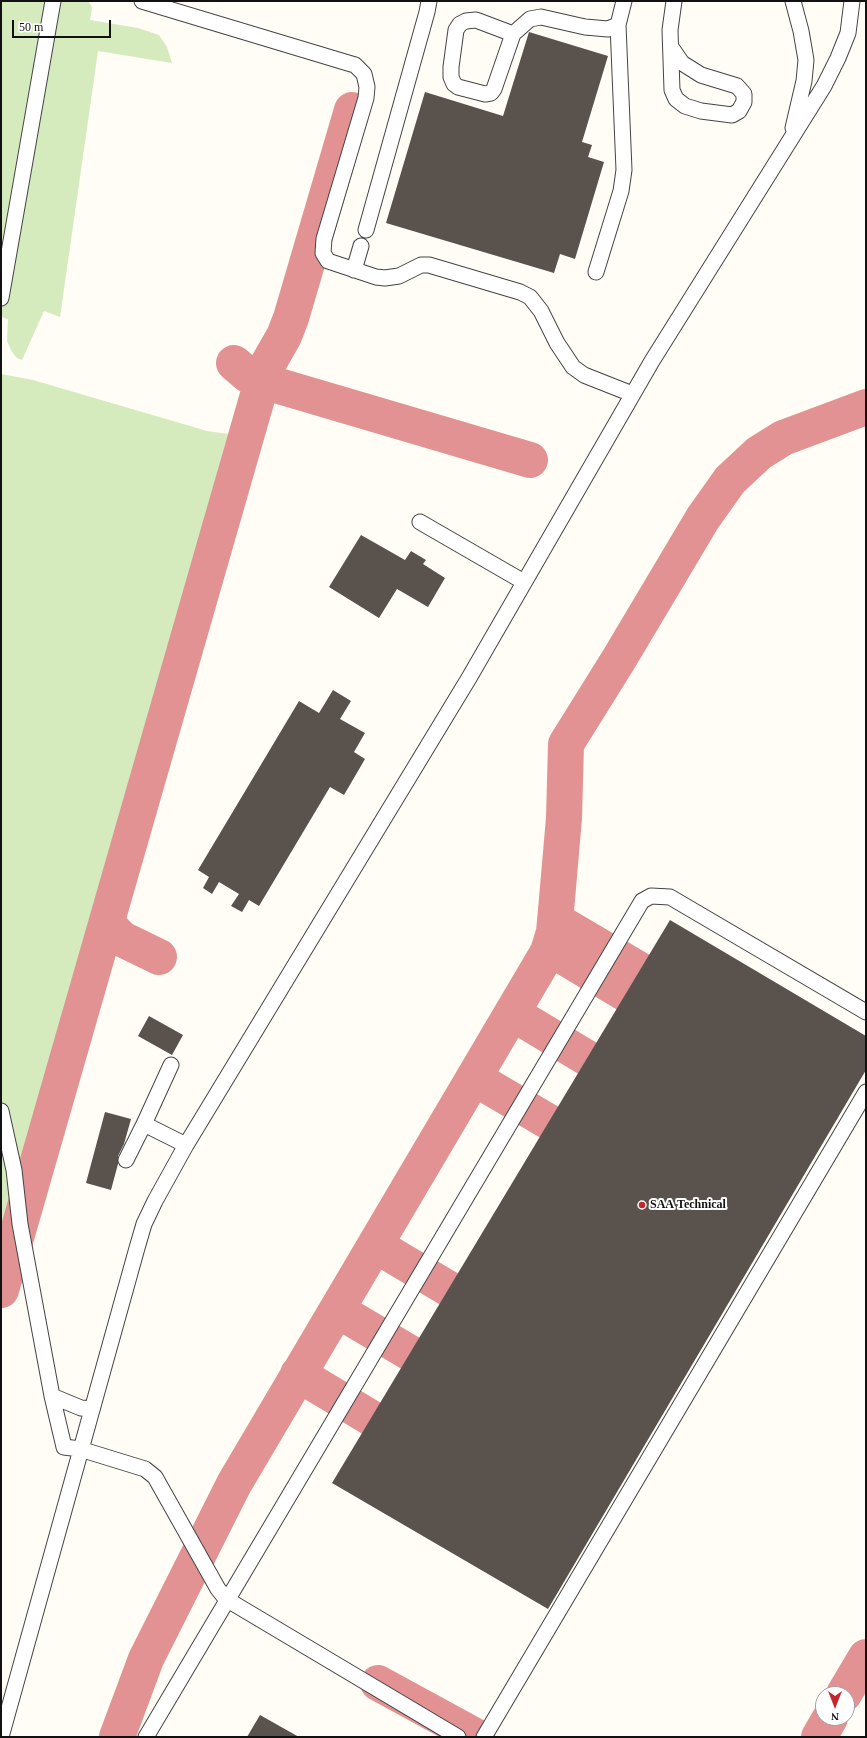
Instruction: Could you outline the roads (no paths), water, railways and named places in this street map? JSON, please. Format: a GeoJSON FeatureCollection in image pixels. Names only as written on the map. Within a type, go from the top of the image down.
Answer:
{"type":"FeatureCollection","features":[{"type":"Feature","properties":{"kind":"lane"},"geometry":{"type":"LineString","coordinates":[[1,298],[53,1]]}},
{"type":"Feature","properties":{"kind":"lane"},"geometry":{"type":"LineString","coordinates":[[142,1],[355,65],[364,74],[367,87],[366,98],[322,247],[323,254],[328,260],[376,277],[392,278],[417,266],[429,265],[520,292],[530,297],[541,311],[557,343],[573,367],[584,375],[632,394]]}},
{"type":"Feature","properties":{"kind":"lane"},"geometry":{"type":"LineString","coordinates":[[366,230],[429,1]]}},
{"type":"Feature","properties":{"kind":"lane"},"geometry":{"type":"LineString","coordinates":[[596,272],[621,191],[624,170],[618,25],[624,1]]}},
{"type":"Feature","properties":{"kind":"lane"},"geometry":{"type":"LineString","coordinates":[[671,47],[682,63],[701,75],[737,86],[744,94],[744,102],[739,111],[732,115],[701,111],[685,106],[676,99],[672,90],[670,30],[674,1]]}},
{"type":"Feature","properties":{"kind":"lane"},"geometry":{"type":"LineString","coordinates":[[790,138],[804,81],[806,60],[801,31],[793,1]]}},
{"type":"Feature","properties":{"kind":"lane"},"geometry":{"type":"LineString","coordinates":[[1,1737],[80,1449],[144,1224],[155,1200],[186,1145],[469,678],[632,394],[707,270],[824,86],[838,58],[848,33],[852,1]]}},
{"type":"Feature","properties":{"kind":"lane"},"geometry":{"type":"LineString","coordinates":[[513,34],[476,20],[466,21],[460,24],[456,30],[451,67],[451,76],[454,84],[458,87],[486,94],[491,93],[494,89],[513,34],[527,21],[537,17],[600,29],[608,29],[618,25]]}},
{"type":"Feature","properties":{"kind":"lane"},"geometry":{"type":"LineString","coordinates":[[354,270],[361,246]]}},
{"type":"Feature","properties":{"kind":"lane"},"geometry":{"type":"LineString","coordinates":[[420,522],[524,582]]}},
{"type":"Feature","properties":{"kind":"lane"},"geometry":{"type":"LineString","coordinates":[[146,1737],[645,897],[661,895],[678,901],[866,1012]]}},
{"type":"Feature","properties":{"kind":"lane"},"geometry":{"type":"LineString","coordinates":[[126,1160],[171,1066]]}},
{"type":"Feature","properties":{"kind":"lane"},"geometry":{"type":"LineString","coordinates":[[484,1737],[866,1092]]}},
{"type":"Feature","properties":{"kind":"lane"},"geometry":{"type":"LineString","coordinates":[[1,1111],[14,1170],[20,1224],[52,1396],[64,1447],[80,1449],[145,1469],[151,1473],[169,1500],[218,1589],[227,1600],[458,1737]]}},
{"type":"Feature","properties":{"kind":"lane"},"geometry":{"type":"LineString","coordinates":[[144,1124],[186,1145]]}},
{"type":"Feature","properties":{"kind":"lane"},"geometry":{"type":"LineString","coordinates":[[52,1396],[81,1408],[92,1409]]}},
{"type":"Feature","properties":{"kind":"place","name":"SAA Technical"},"geometry":{"type":"Point","coordinates":[642,1205]}}]}
